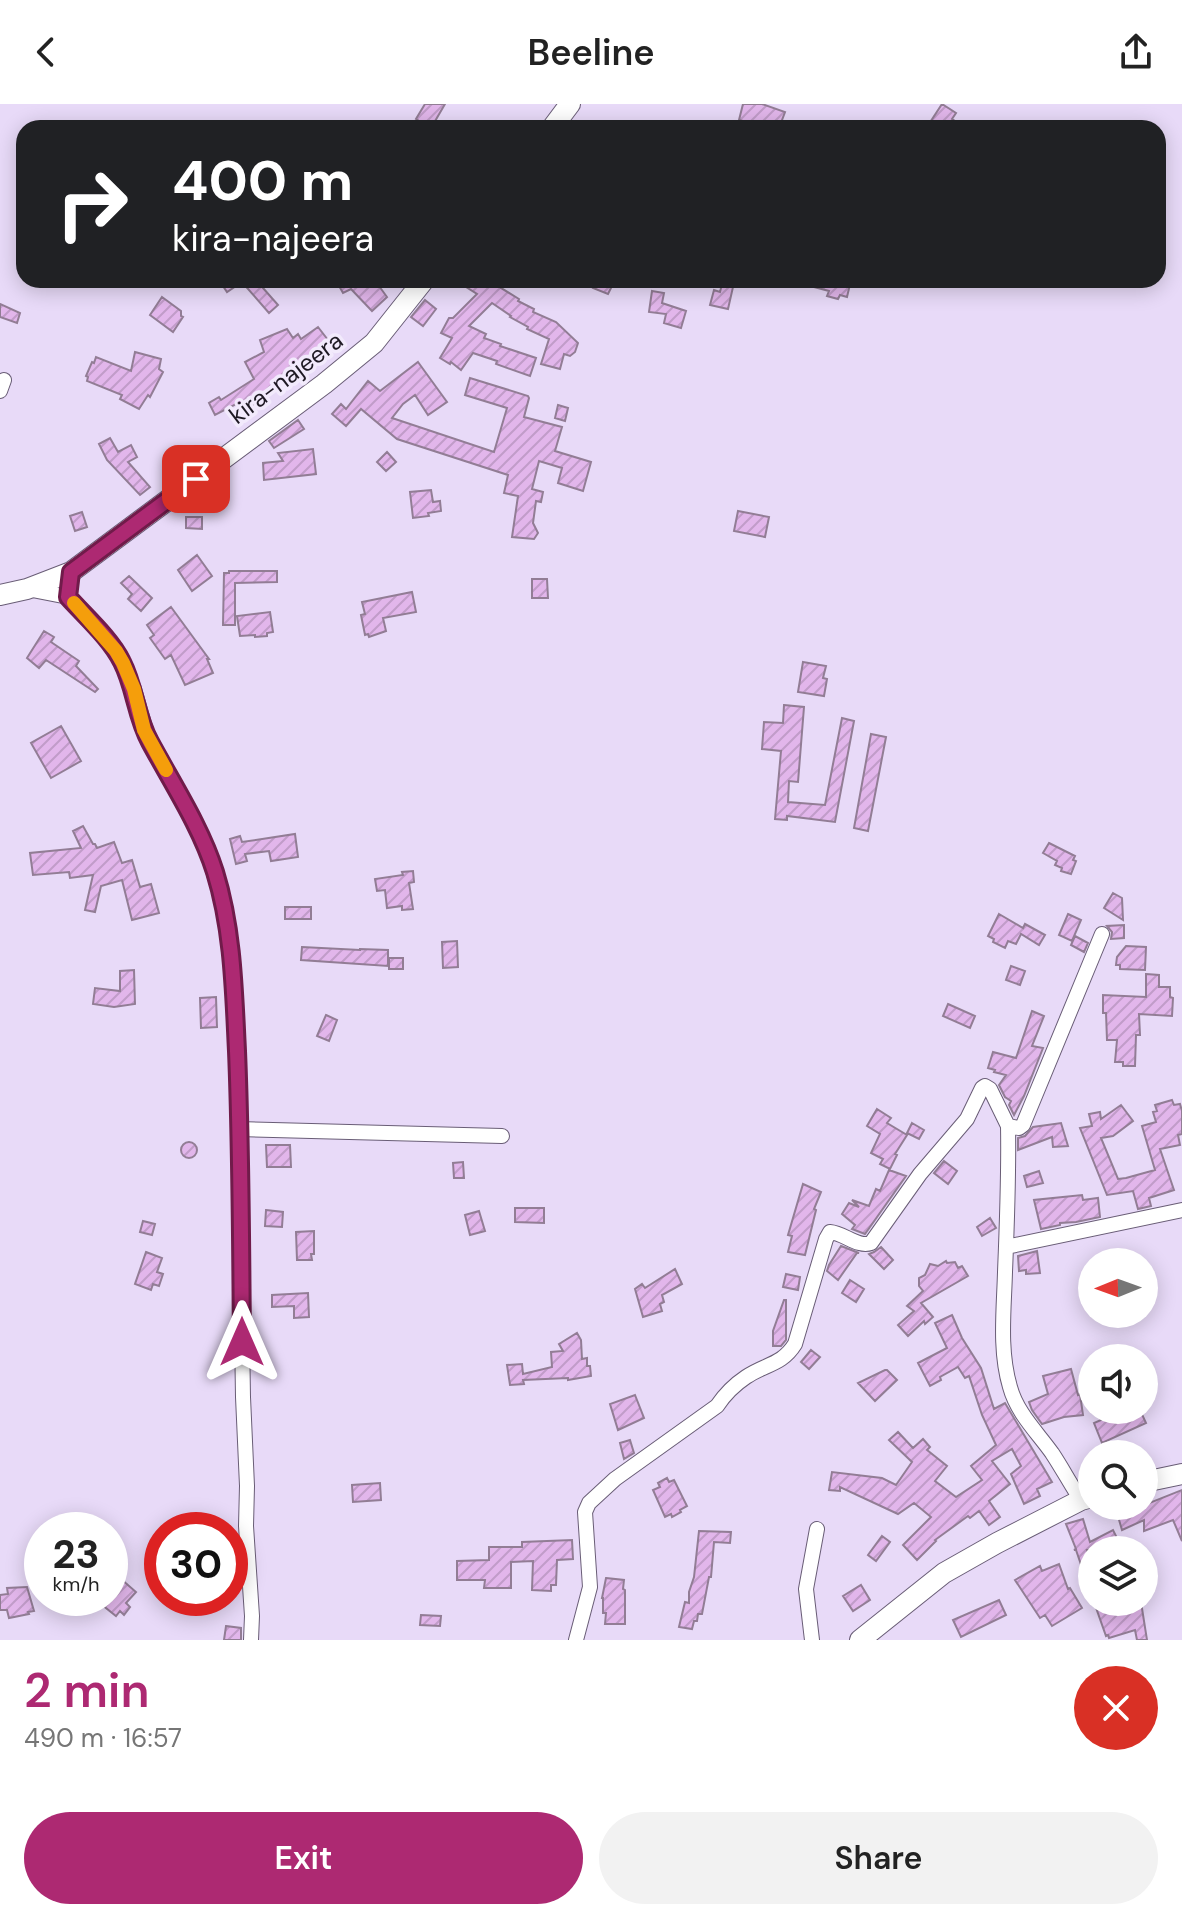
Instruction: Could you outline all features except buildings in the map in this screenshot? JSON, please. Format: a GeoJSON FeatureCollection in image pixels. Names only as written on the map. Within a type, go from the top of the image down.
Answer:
{"type":"FeatureCollection","features":[{"type":"Feature","properties":{"kind":"street","name":"kira-najeera"},"geometry":{"type":"LineString","coordinates":[[0,595],[27,589],[71,572],[324,384],[374,343],[418,288]]}},
{"type":"Feature","properties":{"kind":"street"},"geometry":{"type":"LineString","coordinates":[[68,597],[71,572]]}},
{"type":"Feature","properties":{"kind":"street"},"geometry":{"type":"LineString","coordinates":[[27,589],[68,597],[116,651],[134,689],[149,741],[206,848],[225,914],[233,968],[239,1129],[251,1640]]}},
{"type":"Feature","properties":{"kind":"street"},"geometry":{"type":"LineString","coordinates":[[1008,1126],[1019,1128],[1023,1125],[1102,934]]}},
{"type":"Feature","properties":{"kind":"street"},"geometry":{"type":"LineString","coordinates":[[576,1640],[590,1587],[585,1512],[589,1503],[615,1479],[717,1406],[727,1392],[746,1376],[788,1354],[795,1344],[830,1232],[862,1245],[871,1243],[920,1174],[967,1119],[985,1086],[990,1089],[1008,1126],[1009,1194],[1003,1329],[1010,1389],[1025,1419],[1078,1487]]}},
{"type":"Feature","properties":{"kind":"street"},"geometry":{"type":"LineString","coordinates":[[239,1129],[502,1136]]}},
{"type":"Feature","properties":{"kind":"street"},"geometry":{"type":"LineString","coordinates":[[1006,1247],[1182,1210]]}},
{"type":"Feature","properties":{"kind":"street"},"geometry":{"type":"LineString","coordinates":[[1158,1479],[1182,1474]]}},
{"type":"Feature","properties":{"kind":"street"},"geometry":{"type":"LineString","coordinates":[[860,1640],[944,1573],[1078,1502]]}},
{"type":"Feature","properties":{"kind":"street"},"geometry":{"type":"LineString","coordinates":[[812,1640],[806,1589],[817,1529]]}},
{"type":"Feature","properties":{"kind":"slow traffic"},"geometry":{"type":"LineString","coordinates":[[74,603],[123,663],[134,689],[144,730],[166,770]]}},
{"type":"Feature","properties":{"kind":"route"},"geometry":{"type":"LineString","coordinates":[[196,479],[71,572],[68,597],[123,663],[134,689],[144,730],[206,848],[222,900],[233,968],[239,1102],[242,1342]]}}]}
